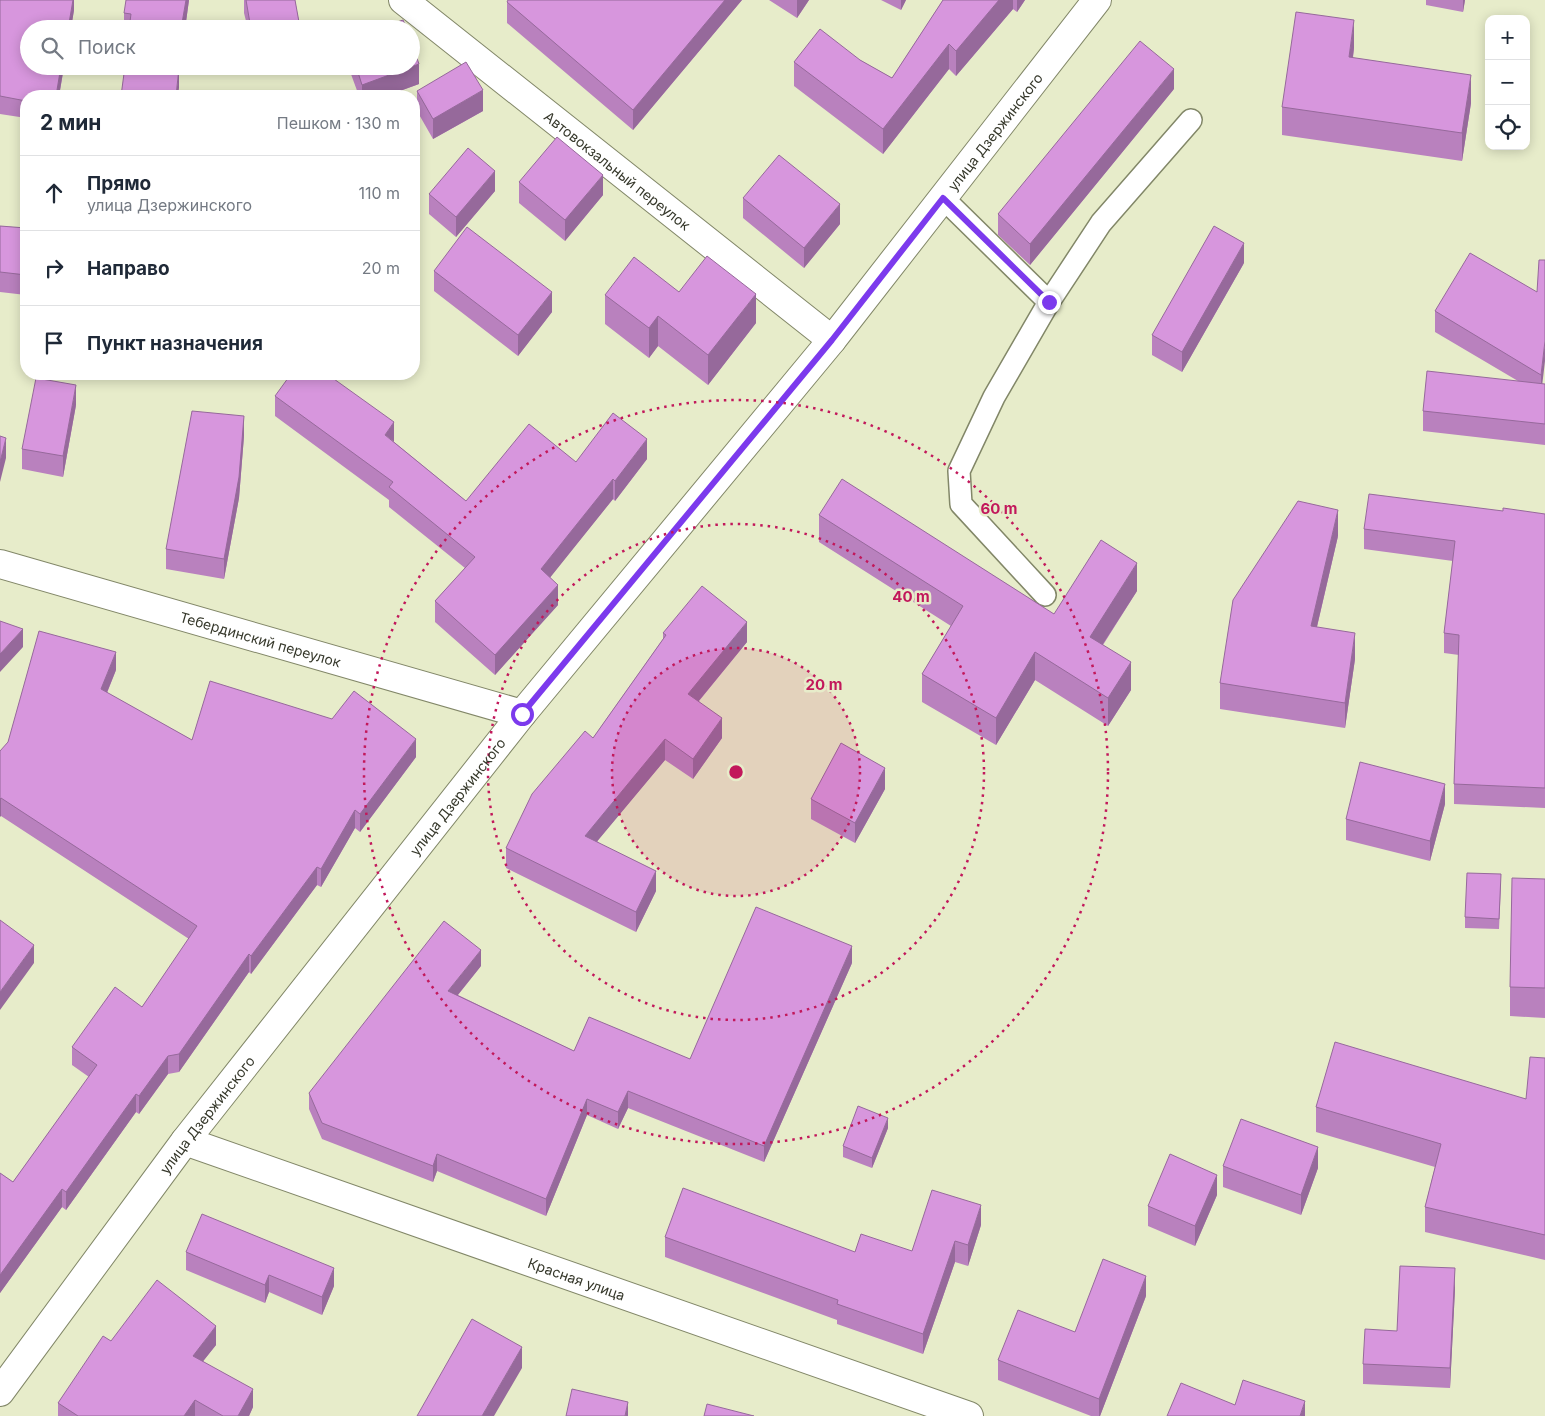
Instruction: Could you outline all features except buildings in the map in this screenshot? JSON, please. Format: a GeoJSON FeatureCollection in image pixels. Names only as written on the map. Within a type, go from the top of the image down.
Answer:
{"type":"FeatureCollection","features":[{"type":"Feature","properties":{"kind":"street","name":"Автовокзальный переулок"},"geometry":{"type":"LineString","coordinates":[[403,0],[832,340]]}},
{"type":"Feature","properties":{"kind":"street","name":"улица Дзержинского"},"geometry":{"type":"LineString","coordinates":[[0,1392],[185,1141],[522,714],[832,340],[1097,0]]}},
{"type":"Feature","properties":{"kind":"street","name":"Тебердинский переулок"},"geometry":{"type":"LineString","coordinates":[[0,564],[522,714]]}},
{"type":"Feature","properties":{"kind":"street","name":"Красная улица"},"geometry":{"type":"LineString","coordinates":[[185,1141],[969,1416]]}},
{"type":"Feature","properties":{"kind":"lane"},"geometry":{"type":"LineString","coordinates":[[1045,595],[961,504],[959,471],[994,397],[1049,302],[1102,223],[1191,120]]}},
{"type":"Feature","properties":{"kind":"lane"},"geometry":{"type":"LineString","coordinates":[[943,198],[1049,302]]}},
{"type":"Feature","properties":{"kind":"route"},"geometry":{"type":"LineString","coordinates":[[522,714],[832,340],[943,198],[1049,302]]}}]}
